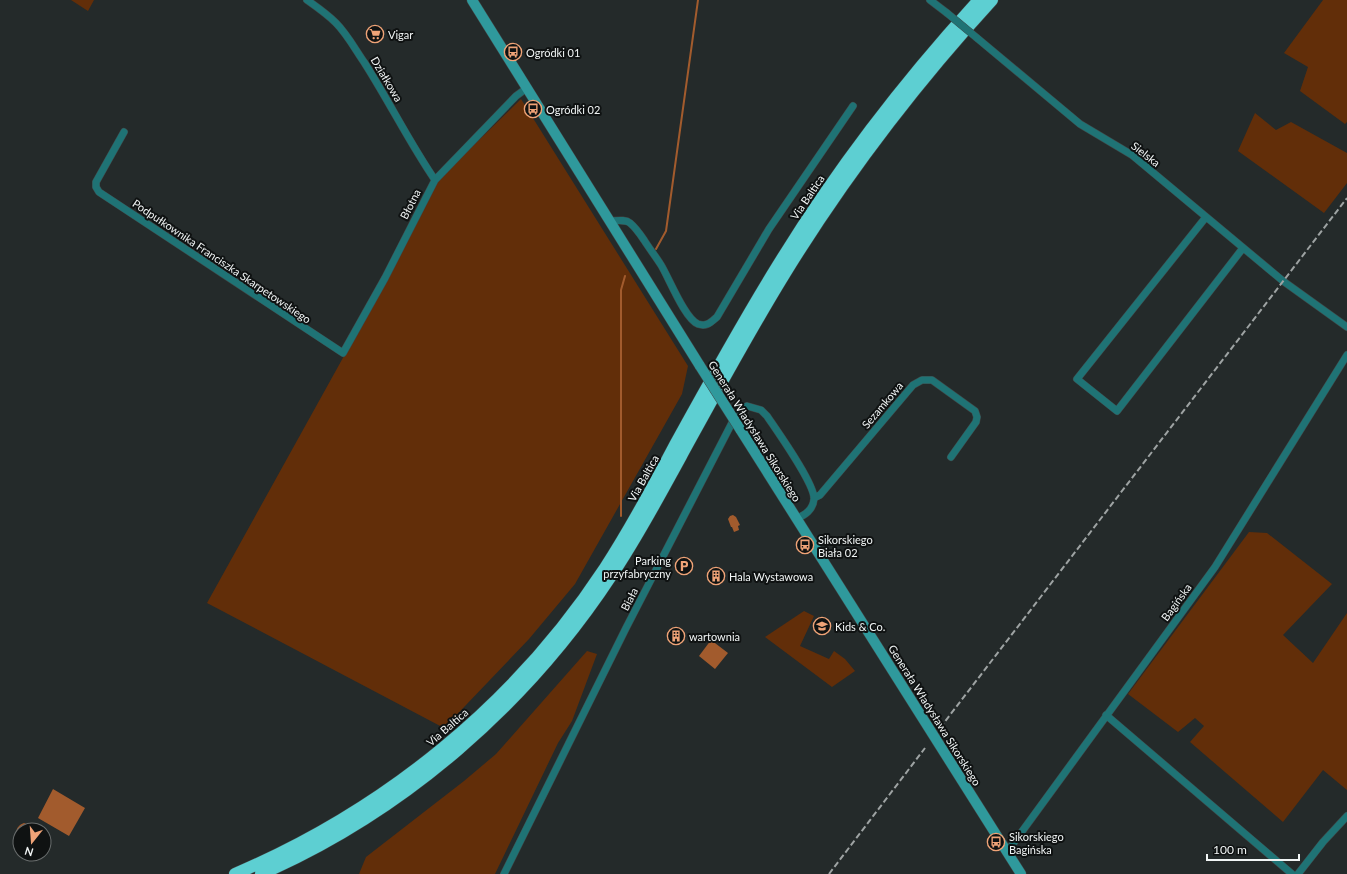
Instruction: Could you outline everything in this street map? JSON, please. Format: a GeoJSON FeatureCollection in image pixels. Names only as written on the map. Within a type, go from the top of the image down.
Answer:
{"type":"FeatureCollection","features":[{"type":"Feature","properties":{"kind":"highway","name":"Via Baltica"},"geometry":{"type":"LineString","coordinates":[[235,874],[310,839],[362,808],[411,774],[457,737],[487,710],[520,677],[551,641],[591,589],[618,548],[738,332],[802,226],[882,116],[938,46],[979,0]]}},
{"type":"Feature","properties":{"kind":"highway","name":"Via Baltica"},"geometry":{"type":"LineString","coordinates":[[261,874],[348,828],[393,799],[429,773],[475,735],[503,708],[527,684],[559,647],[603,588],[627,552],[729,368],[811,232],[863,157],[898,112],[944,55],[992,0]]}},
{"type":"Feature","properties":{"kind":"street","name":"Działkowa"},"geometry":{"type":"LineString","coordinates":[[307,0],[337,23],[345,33],[378,84],[421,160],[435,180]]}},
{"type":"Feature","properties":{"kind":"street","name":"Generała Władysława Sikorskiego"},"geometry":{"type":"LineString","coordinates":[[472,0],[796,519],[1021,874]]}},
{"type":"Feature","properties":{"kind":"street","name":"Sielska"},"geometry":{"type":"LineString","coordinates":[[930,0],[1080,124],[1132,155],[1283,281],[1347,327]]}},
{"type":"Feature","properties":{"kind":"street","name":"Błotna"},"geometry":{"type":"LineString","coordinates":[[342,353],[385,278],[435,180],[516,96],[527,88]]}},
{"type":"Feature","properties":{"kind":"street"},"geometry":{"type":"LineString","coordinates":[[609,220],[630,223],[636,229],[661,265],[692,320],[698,324],[704,325],[710,323],[716,317],[769,229],[853,106]]}},
{"type":"Feature","properties":{"kind":"street","name":"Podpułkownika Franciszka Skarpetowskiego"},"geometry":{"type":"LineString","coordinates":[[124,132],[96,182],[98,192],[342,353]]}},
{"type":"Feature","properties":{"kind":"street"},"geometry":{"type":"LineString","coordinates":[[1206,217],[1077,379],[1117,411],[1242,248]]}},
{"type":"Feature","properties":{"kind":"street","name":"Bagińska"},"geometry":{"type":"LineString","coordinates":[[1007,852],[1215,567],[1347,355]]}},
{"type":"Feature","properties":{"kind":"street","name":"Sezamkowa"},"geometry":{"type":"LineString","coordinates":[[814,498],[820,496],[913,385],[922,380],[932,380],[975,411],[976,422],[951,457]]}},
{"type":"Feature","properties":{"kind":"street","name":"Biała"},"geometry":{"type":"LineString","coordinates":[[504,874],[626,628],[735,417],[741,410],[747,406],[754,407],[761,410],[767,416],[802,471],[810,485],[814,498]]}},
{"type":"Feature","properties":{"kind":"street"},"geometry":{"type":"LineString","coordinates":[[796,519],[808,512],[814,498]]}},
{"type":"Feature","properties":{"kind":"street"},"geometry":{"type":"LineString","coordinates":[[1106,715],[1292,874]]}},
{"type":"Feature","properties":{"kind":"street"},"geometry":{"type":"LineString","coordinates":[[1298,874],[1323,842],[1347,816]]}},
{"type":"Feature","properties":{"kind":"shaded area"},"geometry":{"type":"Polygon","coordinates":[[[71,0],[94,0],[88,11],[71,0]]]}},
{"type":"Feature","properties":{"kind":"shaded area"},"geometry":{"type":"Polygon","coordinates":[[[1323,0],[1347,0],[1347,122],[1345,124],[1300,91],[1308,67],[1284,53],[1323,0]]]}},
{"type":"Feature","properties":{"kind":"shaded area"},"geometry":{"type":"Polygon","coordinates":[[[521,99],[688,366],[682,394],[575,584],[529,639],[444,728],[207,603],[395,264],[438,180],[521,99]]]}},
{"type":"Feature","properties":{"kind":"shaded area"},"geometry":{"type":"Polygon","coordinates":[[[1255,113],[1276,130],[1291,122],[1347,153],[1347,183],[1324,213],[1238,151],[1255,113]]]}},
{"type":"Feature","properties":{"kind":"shaded area"},"geometry":{"type":"Polygon","coordinates":[[[733,515],[736,517],[740,525],[738,526],[739,530],[734,532],[728,519],[733,515]]]}},
{"type":"Feature","properties":{"kind":"shaded area"},"geometry":{"type":"Polygon","coordinates":[[[1249,532],[1267,533],[1332,584],[1283,635],[1313,663],[1347,613],[1347,790],[1323,770],[1283,822],[1190,742],[1204,726],[1195,718],[1178,732],[1128,694],[1249,532]]]}},
{"type":"Feature","properties":{"kind":"shaded area"},"geometry":{"type":"Polygon","coordinates":[[[804,611],[814,616],[800,646],[829,659],[834,651],[845,659],[855,671],[832,687],[765,637],[804,611]]]}},
{"type":"Feature","properties":{"kind":"shaded area"},"geometry":{"type":"Polygon","coordinates":[[[711,640],[728,653],[715,669],[699,656],[711,640]]]}},
{"type":"Feature","properties":{"kind":"shaded area"},"geometry":{"type":"Polygon","coordinates":[[[587,651],[597,654],[572,721],[558,743],[495,874],[359,874],[366,857],[464,781],[496,754],[587,651]]]}},
{"type":"Feature","properties":{"kind":"shaded area"},"geometry":{"type":"Polygon","coordinates":[[[53,789],[85,808],[69,836],[52,826],[52,822],[45,822],[38,818],[53,789]]]}},
{"type":"Feature","properties":{"kind":"waterway"},"geometry":{"type":"LineString","coordinates":[[656,249],[666,231],[698,0]]}},
{"type":"Feature","properties":{"kind":"waterway"},"geometry":{"type":"LineString","coordinates":[[621,516],[621,290],[625,276]]}},
{"type":"Feature","properties":{"kind":"railway"},"geometry":{"type":"LineString","coordinates":[[940,728],[1347,198]]}},
{"type":"Feature","properties":{"kind":"railway"},"geometry":{"type":"LineString","coordinates":[[829,874],[925,748]]}},
{"type":"Feature","properties":{"kind":"place","name":"Vigar"},"geometry":{"type":"Point","coordinates":[375,34]}},
{"type":"Feature","properties":{"kind":"place","name":"Ogródki 01"},"geometry":{"type":"Point","coordinates":[513,52]}},
{"type":"Feature","properties":{"kind":"place","name":"Ogródki 02"},"geometry":{"type":"Point","coordinates":[533,109]}},
{"type":"Feature","properties":{"kind":"place","name":"Sikorskiego Biała 02"},"geometry":{"type":"Point","coordinates":[805,545]}},
{"type":"Feature","properties":{"kind":"place","name":"Parking przyfabryczny"},"geometry":{"type":"Point","coordinates":[684,566]}},
{"type":"Feature","properties":{"kind":"place","name":"Hala Wystawowa"},"geometry":{"type":"Point","coordinates":[716,576]}},
{"type":"Feature","properties":{"kind":"place","name":"Kids & Co."},"geometry":{"type":"Point","coordinates":[822,626]}},
{"type":"Feature","properties":{"kind":"place","name":"wartownia"},"geometry":{"type":"Point","coordinates":[676,636]}},
{"type":"Feature","properties":{"kind":"place","name":"Sikorskiego Bagińska"},"geometry":{"type":"Point","coordinates":[996,842]}}]}
